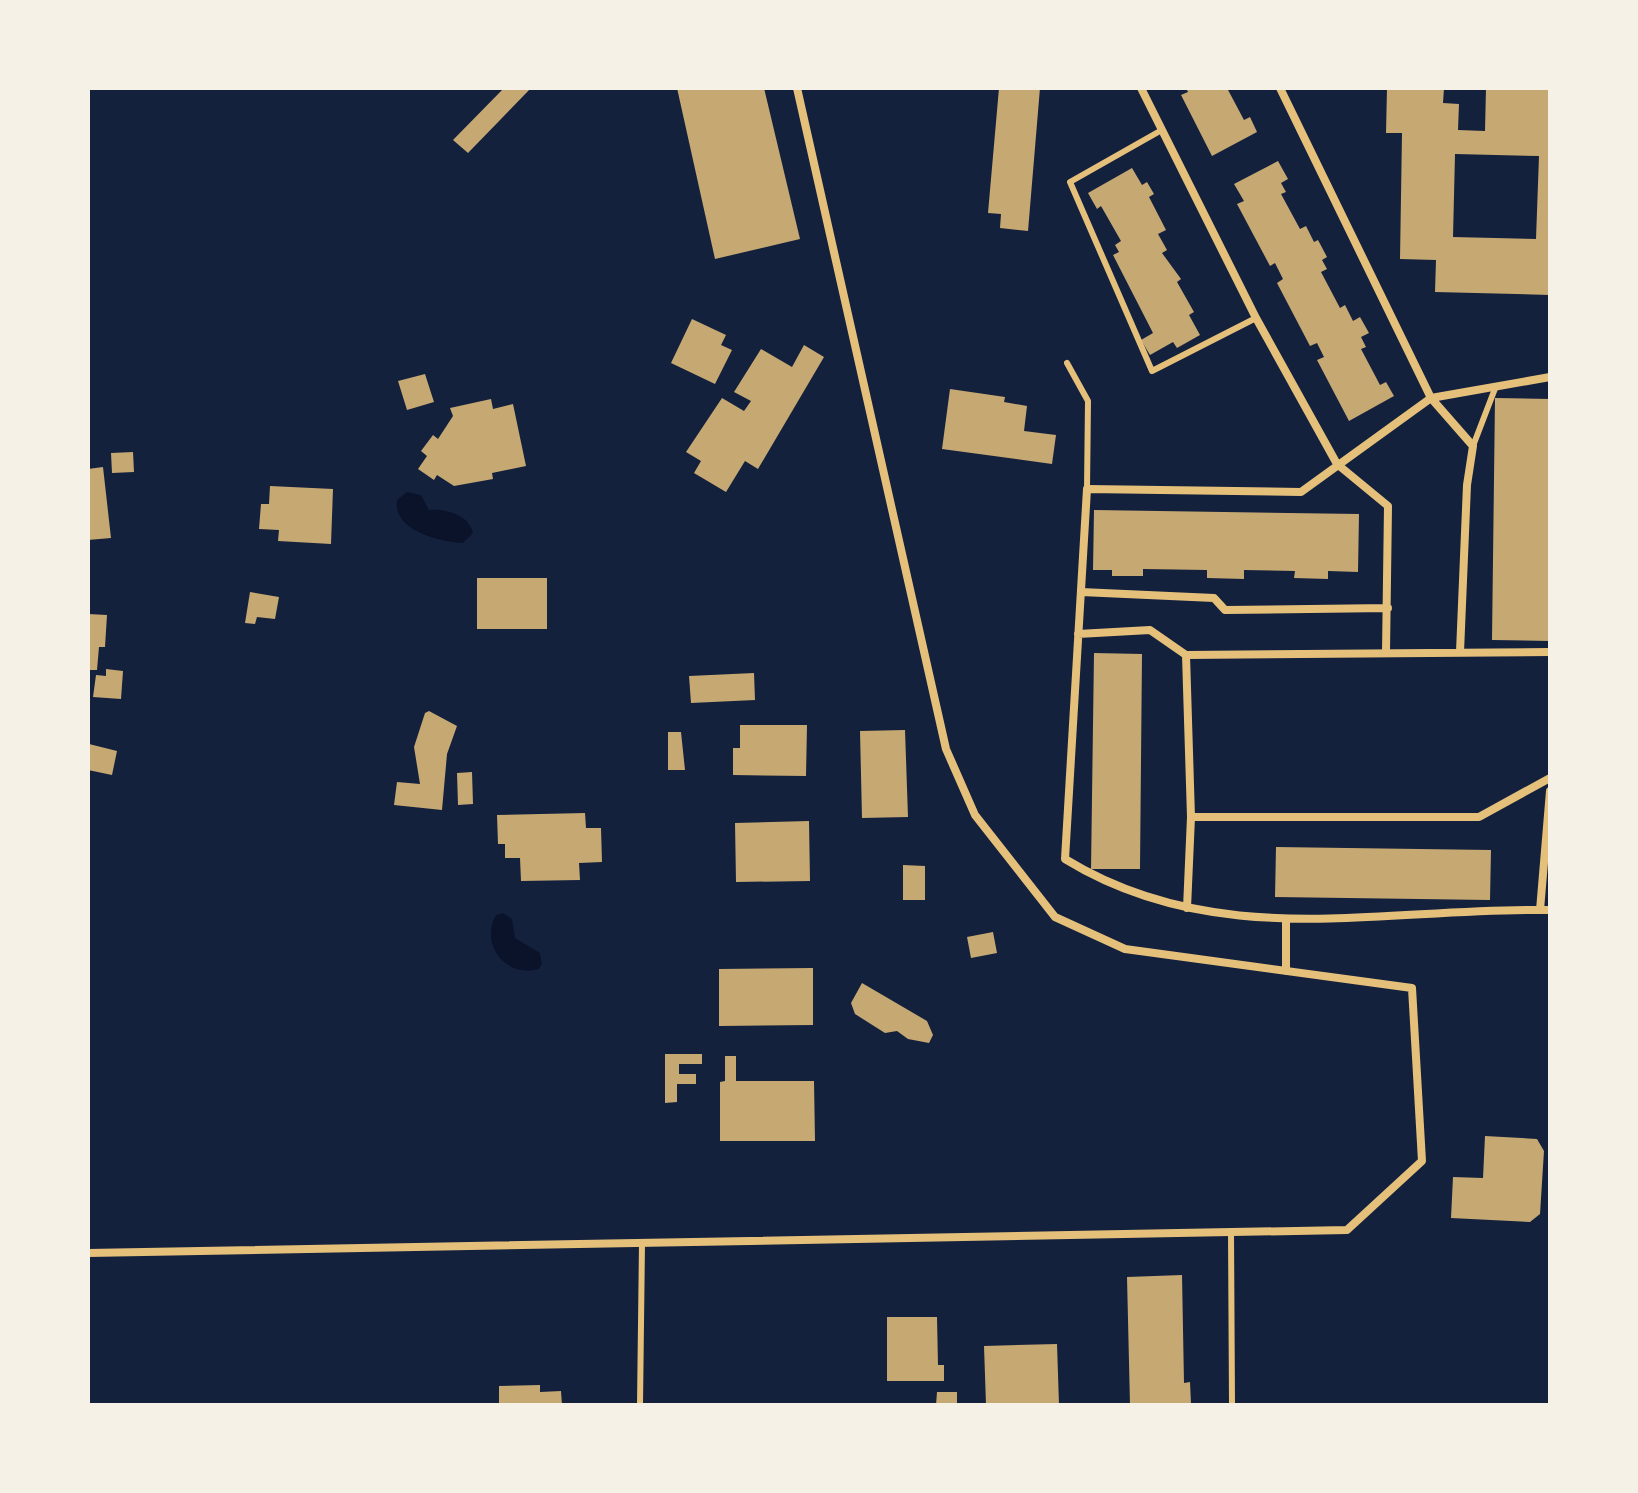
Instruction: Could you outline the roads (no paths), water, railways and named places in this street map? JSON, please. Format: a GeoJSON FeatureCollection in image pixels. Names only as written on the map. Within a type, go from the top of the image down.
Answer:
{"type":"FeatureCollection","features":[{"type":"Feature","properties":{"kind":"street"},"geometry":{"type":"LineString","coordinates":[[88,1253],[1347,1230],[1422,1161],[1412,988],[1125,949],[1055,917],[975,815],[946,749],[797,88]]}},
{"type":"Feature","properties":{"kind":"street"},"geometry":{"type":"LineString","coordinates":[[1141,88],[1256,318],[1337,464],[1388,506],[1386,652]]}},
{"type":"Feature","properties":{"kind":"street"},"geometry":{"type":"LineString","coordinates":[[1280,88],[1431,398],[1473,446],[1467,485],[1460,652]]}},
{"type":"Feature","properties":{"kind":"street"},"geometry":{"type":"LineString","coordinates":[[1550,377],[1431,398],[1301,492],[1087,489],[1065,859],[1099,880],[1187,908],[1286,921],[1550,910]]}},
{"type":"Feature","properties":{"kind":"street"},"geometry":{"type":"LineString","coordinates":[[1081,592],[1214,598],[1225,610],[1388,608]]}},
{"type":"Feature","properties":{"kind":"street"},"geometry":{"type":"LineString","coordinates":[[1078,634],[1150,630],[1186,655],[1550,652]]}},
{"type":"Feature","properties":{"kind":"street"},"geometry":{"type":"LineString","coordinates":[[1186,655],[1191,817],[1187,908]]}},
{"type":"Feature","properties":{"kind":"street"},"geometry":{"type":"LineString","coordinates":[[1191,817],[1479,817],[1550,778]]}},
{"type":"Feature","properties":{"kind":"street"},"geometry":{"type":"LineString","coordinates":[[1540,910],[1550,791]]}},
{"type":"Feature","properties":{"kind":"street"},"geometry":{"type":"LineString","coordinates":[[1286,921],[1286,971]]}},
{"type":"Feature","properties":{"kind":"lane"},"geometry":{"type":"LineString","coordinates":[[1160,131],[1070,182],[1152,371],[1256,318]]}},
{"type":"Feature","properties":{"kind":"lane"},"geometry":{"type":"LineString","coordinates":[[1067,363],[1088,401],[1087,489]]}},
{"type":"Feature","properties":{"kind":"lane"},"geometry":{"type":"LineString","coordinates":[[1473,446],[1497,385]]}},
{"type":"Feature","properties":{"kind":"lane"},"geometry":{"type":"LineString","coordinates":[[1231,1232],[1232,1405]]}},
{"type":"Feature","properties":{"kind":"lane"},"geometry":{"type":"LineString","coordinates":[[640,1405],[642,1243]]}},
{"type":"Feature","properties":{"kind":"water"},"geometry":{"type":"Polygon","coordinates":[[[407,492],[421,495],[429,510],[442,510],[462,517],[473,533],[463,543],[431,537],[410,527],[397,511],[397,500],[407,492]]]}},
{"type":"Feature","properties":{"kind":"water"},"geometry":{"type":"Polygon","coordinates":[[[503,913],[512,919],[515,938],[540,953],[542,964],[539,969],[516,969],[499,957],[493,947],[492,926],[496,915],[503,913]]]}}]}
